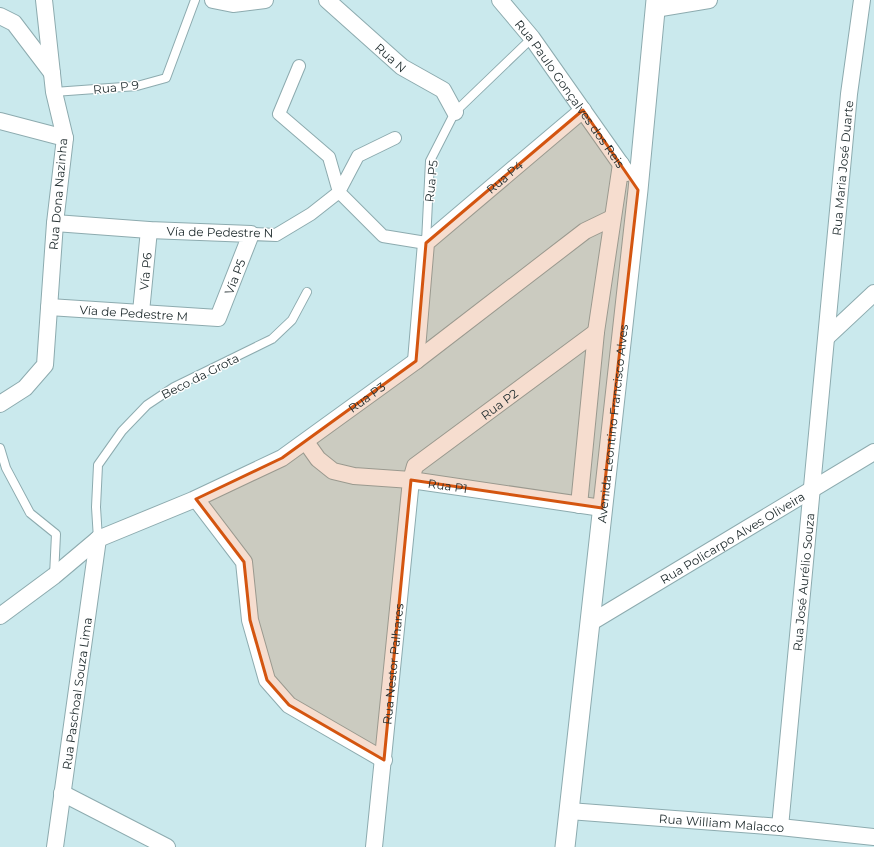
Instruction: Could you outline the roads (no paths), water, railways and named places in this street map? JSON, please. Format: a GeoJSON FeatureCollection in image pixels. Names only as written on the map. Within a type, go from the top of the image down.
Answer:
{"type":"FeatureCollection","features":[{"type":"Feature","properties":{"kind":"street","name":"Rua Dona Nazinha"},"geometry":{"type":"LineString","coordinates":[[0,404],[25,388],[45,365],[55,223],[65,138],[54,92],[44,0]]}},
{"type":"Feature","properties":{"kind":"street"},"geometry":{"type":"LineString","coordinates":[[213,0],[233,4],[266,0]]}},
{"type":"Feature","properties":{"kind":"street","name":"Rua N"},"geometry":{"type":"LineString","coordinates":[[327,0],[402,67],[443,90],[455,112]]}},
{"type":"Feature","properties":{"kind":"street","name":"Rua Paulo Gonçalves dos Reis"},"geometry":{"type":"LineString","coordinates":[[500,0],[532,38],[638,190]]}},
{"type":"Feature","properties":{"kind":"street"},"geometry":{"type":"LineString","coordinates":[[655,4],[709,0]]}},
{"type":"Feature","properties":{"kind":"street","name":"Rua Maria José Duarte"},"geometry":{"type":"LineString","coordinates":[[828,337],[849,94],[862,0]]}},
{"type":"Feature","properties":{"kind":"street","name":"Avenida Leontino Francisco Alves"},"geometry":{"type":"LineString","coordinates":[[565,847],[638,190],[655,4]]}},
{"type":"Feature","properties":{"kind":"street"},"geometry":{"type":"LineString","coordinates":[[0,16],[14,23],[52,73]]}},
{"type":"Feature","properties":{"kind":"street"},"geometry":{"type":"LineString","coordinates":[[299,66],[279,114],[329,157],[339,192],[383,236],[426,243]]}},
{"type":"Feature","properties":{"kind":"street","name":"Rua P4"},"geometry":{"type":"LineString","coordinates":[[426,243],[583,110]]}},
{"type":"Feature","properties":{"kind":"street"},"geometry":{"type":"LineString","coordinates":[[0,121],[65,138]]}},
{"type":"Feature","properties":{"kind":"street"},"geometry":{"type":"LineString","coordinates":[[339,192],[358,156],[395,138]]}},
{"type":"Feature","properties":{"kind":"street","name":"Avenida Leontino Francisco Alves"},"geometry":{"type":"LineString","coordinates":[[578,505],[596,332],[621,164]]}},
{"type":"Feature","properties":{"kind":"street","name":"Vía de Pedestre N"},"geometry":{"type":"LineString","coordinates":[[55,223],[149,230],[276,235],[311,214],[339,192]]}},
{"type":"Feature","properties":{"kind":"street","name":"Rua P3"},"geometry":{"type":"LineString","coordinates":[[0,616],[54,576],[98,540],[196,499],[282,458],[416,361],[585,231],[612,218]]}},
{"type":"Feature","properties":{"kind":"street","name":"Vía P6"},"geometry":{"type":"LineString","coordinates":[[142,312],[149,230]]}},
{"type":"Feature","properties":{"kind":"street","name":"Vía P5"},"geometry":{"type":"LineString","coordinates":[[218,318],[251,234]]}},
{"type":"Feature","properties":{"kind":"street","name":"Rua P5"},"geometry":{"type":"LineString","coordinates":[[416,361],[426,243]]}},
{"type":"Feature","properties":{"kind":"street"},"geometry":{"type":"LineString","coordinates":[[828,337],[874,293]]}},
{"type":"Feature","properties":{"kind":"street","name":"Vía de Pedestre M"},"geometry":{"type":"LineString","coordinates":[[49,307],[218,318]]}},
{"type":"Feature","properties":{"kind":"street","name":"Rua P2"},"geometry":{"type":"LineString","coordinates":[[411,480],[415,466],[596,332]]}},
{"type":"Feature","properties":{"kind":"street","name":"Rua José Aurélio Souza"},"geometry":{"type":"LineString","coordinates":[[780,827],[828,337]]}},
{"type":"Feature","properties":{"kind":"street","name":"Rua P1"},"geometry":{"type":"LineString","coordinates":[[306,442],[318,459],[333,471],[354,476],[411,480],[602,508]]}},
{"type":"Feature","properties":{"kind":"street","name":"Rua Policarpo Alves Oliveira"},"geometry":{"type":"LineString","coordinates":[[590,623],[874,452]]}},
{"type":"Feature","properties":{"kind":"street","name":"Rua Nestor Palhares"},"geometry":{"type":"LineString","coordinates":[[374,847],[384,760],[411,480]]}},
{"type":"Feature","properties":{"kind":"street"},"geometry":{"type":"LineString","coordinates":[[196,499],[244,562],[250,620],[267,680],[289,705],[384,760]]}},
{"type":"Feature","properties":{"kind":"street","name":"Rua Paschoal Souza Lima"},"geometry":{"type":"LineString","coordinates":[[56,847],[62,793],[98,540]]}},
{"type":"Feature","properties":{"kind":"street"},"geometry":{"type":"LineString","coordinates":[[62,793],[167,847]]}},
{"type":"Feature","properties":{"kind":"street","name":"Rua William Malacco"},"geometry":{"type":"LineString","coordinates":[[569,811],[780,827],[874,837]]}},
{"type":"Feature","properties":{"kind":"lane","name":"Rua P 9"},"geometry":{"type":"LineString","coordinates":[[54,92],[137,86],[166,78],[195,0]]}},
{"type":"Feature","properties":{"kind":"lane","name":"Rua P5"},"geometry":{"type":"LineString","coordinates":[[426,243],[430,161],[455,112],[532,38]]}},
{"type":"Feature","properties":{"kind":"lane","name":"Beco da Grota"},"geometry":{"type":"LineString","coordinates":[[98,540],[96,507],[98,465],[122,431],[147,405],[174,387],[272,339],[292,320],[307,292]]}},
{"type":"Feature","properties":{"kind":"lane"},"geometry":{"type":"LineString","coordinates":[[0,448],[6,468],[30,513],[56,534],[54,576]]}}]}
